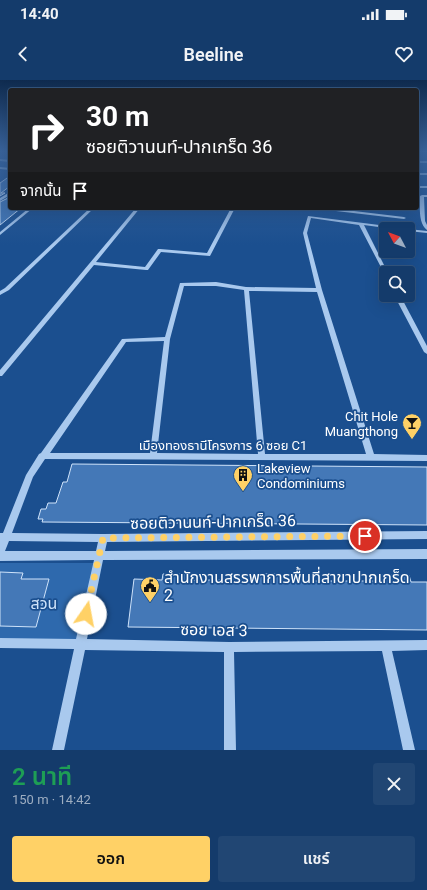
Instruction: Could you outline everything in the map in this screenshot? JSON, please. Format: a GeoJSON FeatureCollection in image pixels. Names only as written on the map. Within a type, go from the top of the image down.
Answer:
{"type":"FeatureCollection","features":[{"type":"Feature","properties":{"kind":"street"},"geometry":{"type":"LineString","coordinates":[[415,230],[427,230],[423,222],[425,196]]}},
{"type":"Feature","properties":{"kind":"street"},"geometry":{"type":"LineString","coordinates":[[0,234],[29,210]]}},
{"type":"Feature","properties":{"kind":"street"},"geometry":{"type":"LineString","coordinates":[[0,294],[90,210]]}},
{"type":"Feature","properties":{"kind":"street"},"geometry":{"type":"LineString","coordinates":[[0,374],[136,210]]}},
{"type":"Feature","properties":{"kind":"street"},"geometry":{"type":"LineString","coordinates":[[93,263],[146,269],[160,250],[208,255],[232,210]]}},
{"type":"Feature","properties":{"kind":"street"},"geometry":{"type":"LineString","coordinates":[[335,210],[404,218]]}},
{"type":"Feature","properties":{"kind":"street"},"geometry":{"type":"LineString","coordinates":[[377,215],[378,210]]}},
{"type":"Feature","properties":{"kind":"street"},"geometry":{"type":"LineString","coordinates":[[371,458],[319,290],[305,233],[309,217],[379,226]]}},
{"type":"Feature","properties":{"kind":"street"},"geometry":{"type":"LineString","coordinates":[[361,224],[382,266]]}},
{"type":"Feature","properties":{"kind":"street"},"geometry":{"type":"LineString","coordinates":[[153,456],[167,339],[182,284],[216,284],[246,289],[319,290]]}},
{"type":"Feature","properties":{"kind":"street"},"geometry":{"type":"LineString","coordinates":[[246,289],[262,457]]}},
{"type":"Feature","properties":{"kind":"street"},"geometry":{"type":"LineString","coordinates":[[401,302],[427,352]]}},
{"type":"Feature","properties":{"kind":"street"},"geometry":{"type":"LineString","coordinates":[[0,552],[3,537],[30,475],[124,340],[167,339]]}},
{"type":"Feature","properties":{"kind":"street","name":"เมืองทองธานีโครงการ 6 ซอย C1"},"geometry":{"type":"LineString","coordinates":[[42,456],[427,458]]}},
{"type":"Feature","properties":{"kind":"street","name":"ซอยติวานนท์-ปากเกร็ด 36"},"geometry":{"type":"LineString","coordinates":[[3,537],[103,538],[427,535]]}},
{"type":"Feature","properties":{"kind":"street"},"geometry":{"type":"LineString","coordinates":[[58,750],[103,538]]}},
{"type":"Feature","properties":{"kind":"street"},"geometry":{"type":"LineString","coordinates":[[0,556],[427,554]]}},
{"type":"Feature","properties":{"kind":"street","name":"ซอย เอส 3"},"geometry":{"type":"LineString","coordinates":[[0,643],[80,643],[228,647],[427,645]]}},
{"type":"Feature","properties":{"kind":"street"},"geometry":{"type":"LineString","coordinates":[[386,645],[409,750]]}},
{"type":"Feature","properties":{"kind":"street"},"geometry":{"type":"LineString","coordinates":[[228,647],[230,750]]}},
{"type":"Feature","properties":{"kind":"green space","name":"สวน"},"geometry":{"type":"Polygon","coordinates":[[[0,563],[96,563],[80,643],[0,642],[0,563]]]}},
{"type":"Feature","properties":{"kind":"building"},"geometry":{"type":"Polygon","coordinates":[[[8,182],[8,188],[1,193],[5,193],[0,196],[0,183],[8,182]]]}},
{"type":"Feature","properties":{"kind":"building"},"geometry":{"type":"Polygon","coordinates":[[[8,198],[8,210],[19,210],[0,225],[0,202],[8,198]]]}},
{"type":"Feature","properties":{"kind":"building","name":"Lakeview Condominiums"},"geometry":{"type":"Polygon","coordinates":[[[72,464],[427,467],[427,525],[42,522],[43,519],[38,519],[41,509],[46,509],[48,503],[56,503],[63,482],[67,482],[72,464]]]}},
{"type":"Feature","properties":{"kind":"building"},"geometry":{"type":"Polygon","coordinates":[[[0,572],[23,573],[21,579],[49,579],[36,627],[0,626],[0,572]]]}},
{"type":"Feature","properties":{"kind":"building"},"geometry":{"type":"Polygon","coordinates":[[[163,574],[189,574],[189,580],[252,580],[251,574],[279,574],[279,581],[382,581],[381,575],[409,575],[411,582],[427,582],[427,630],[128,627],[134,579],[162,580],[163,574]]]}},
{"type":"Feature","properties":{"kind":"place","name":"Chit Hole Muangthong"},"geometry":{"type":"Point","coordinates":[412,440]}},
{"type":"Feature","properties":{"kind":"place","name":"Lakeview Condominiums"},"geometry":{"type":"Point","coordinates":[243,492]}},
{"type":"Feature","properties":{"kind":"place","name":"สำนักงานสรรพาการพื้นที่สาขาปากเกร็ด 2"},"geometry":{"type":"Point","coordinates":[150,603]}},
{"type":"Feature","properties":{"kind":"route"},"geometry":{"type":"LineString","coordinates":[[86,614],[103,538],[365,536]]}}]}
